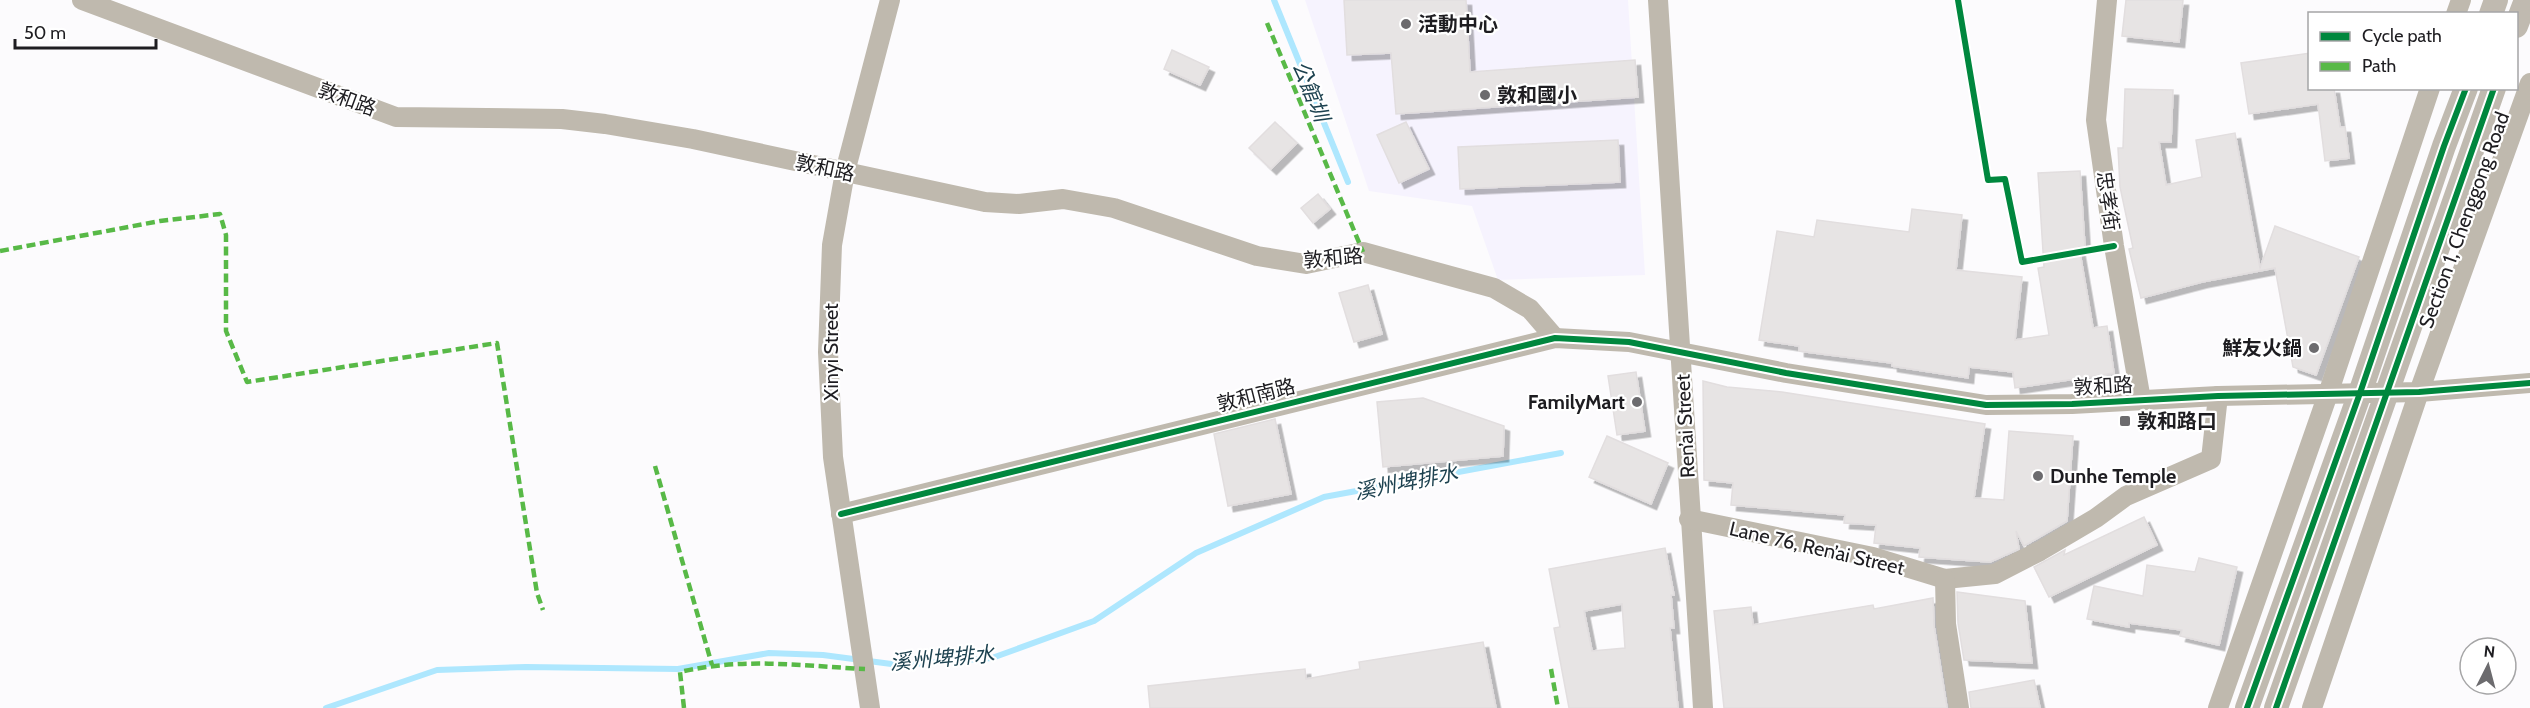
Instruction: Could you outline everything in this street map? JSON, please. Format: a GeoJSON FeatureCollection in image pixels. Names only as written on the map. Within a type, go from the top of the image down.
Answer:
{"type":"FeatureCollection","features":[{"type":"Feature","properties":{"kind":"main road"},"geometry":{"type":"LineString","coordinates":[[2518,23],[2526,0]]}},
{"type":"Feature","properties":{"kind":"main road","name":"Section 1, Chenggong Road"},"geometry":{"type":"LineString","coordinates":[[2247,708],[2465,90]]}},
{"type":"Feature","properties":{"kind":"main road","name":"Section 1, Chenggong Road"},"geometry":{"type":"LineString","coordinates":[[2276,708],[2389,393],[2493,90]]}},
{"type":"Feature","properties":{"kind":"street","name":"敦和路"},"geometry":{"type":"LineString","coordinates":[[82,0],[396,117],[562,119],[605,124],[693,140],[985,202],[1018,204],[1063,199],[1114,208],[1257,256],[1306,264],[1363,252],[1494,288],[1530,309],[1555,339]]}},
{"type":"Feature","properties":{"kind":"street","name":"Xinyi Street"},"geometry":{"type":"LineString","coordinates":[[870,708],[833,457],[828,352],[832,245],[845,172],[890,0]]}},
{"type":"Feature","properties":{"kind":"street","name":"Ren’ai Street"},"geometry":{"type":"LineString","coordinates":[[1658,0],[1681,352],[1689,519],[1703,708]]}},
{"type":"Feature","properties":{"kind":"street","name":"忠孝街"},"geometry":{"type":"LineString","coordinates":[[2107,0],[2096,120],[2114,246],[2141,400]]}},
{"type":"Feature","properties":{"kind":"street","name":"Section 1, Chenggong Road"},"geometry":{"type":"LineString","coordinates":[[2312,708],[2419,392],[2530,83]]}},
{"type":"Feature","properties":{"kind":"street"},"geometry":{"type":"LineString","coordinates":[[2218,708],[2328,394],[2429,90]]}},
{"type":"Feature","properties":{"kind":"street","name":"敦和南路"},"geometry":{"type":"LineString","coordinates":[[841,514],[1555,339],[1629,342],[1681,352]]}},
{"type":"Feature","properties":{"kind":"street","name":"敦和路"},"geometry":{"type":"LineString","coordinates":[[1681,352],[1786,373],[1986,405],[2072,404],[2218,396],[2419,392],[2530,383]]}},
{"type":"Feature","properties":{"kind":"street"},"geometry":{"type":"LineString","coordinates":[[1959,708],[1946,624],[1945,579],[1995,574],[2096,518],[2126,496],[2211,459],[2218,396]]}},
{"type":"Feature","properties":{"kind":"street","name":"Lane 76, Ren’ai Street"},"geometry":{"type":"LineString","coordinates":[[1689,519],[1873,557],[1945,579]]}},
{"type":"Feature","properties":{"kind":"shaded area","name":"敦和國小"},"geometry":{"type":"Polygon","coordinates":[[[1305,0],[1628,0],[1645,275],[1498,280],[1472,206],[1369,191],[1305,0]]]}},
{"type":"Feature","properties":{"kind":"building"},"geometry":{"type":"Polygon","coordinates":[[[1344,0],[1466,0],[1470,72],[1635,60],[1638,97],[1396,114],[1391,53],[1347,55],[1344,0]]]}},
{"type":"Feature","properties":{"kind":"building"},"geometry":{"type":"Polygon","coordinates":[[[2126,0],[2183,0],[2179,42],[2122,36],[2126,0]]]}},
{"type":"Feature","properties":{"kind":"building"},"geometry":{"type":"Polygon","coordinates":[[[1172,50],[1209,67],[1200,85],[1164,69],[1172,50]]]}},
{"type":"Feature","properties":{"kind":"building"},"geometry":{"type":"Polygon","coordinates":[[[2308,53],[2308,90],[2334,90],[2340,127],[2345,127],[2349,158],[2325,161],[2318,104],[2249,114],[2241,63],[2308,53]]]}},
{"type":"Feature","properties":{"kind":"building"},"geometry":{"type":"Polygon","coordinates":[[[2125,89],[2173,90],[2171,142],[2159,142],[2166,185],[2202,177],[2196,140],[2235,133],[2260,268],[2275,226],[2359,257],[2316,375],[2293,367],[2275,268],[2202,282],[2141,298],[2129,249],[2133,248],[2120,187],[2118,148],[2123,148],[2125,89]]]}},
{"type":"Feature","properties":{"kind":"building"},"geometry":{"type":"Polygon","coordinates":[[[1275,122],[1297,143],[1271,169],[1249,148],[1275,122]]]}},
{"type":"Feature","properties":{"kind":"building"},"geometry":{"type":"Polygon","coordinates":[[[1406,122],[1429,169],[1399,183],[1377,135],[1406,122]]]}},
{"type":"Feature","properties":{"kind":"building"},"geometry":{"type":"Polygon","coordinates":[[[1618,140],[1620,182],[1460,189],[1458,147],[1618,140]]]}},
{"type":"Feature","properties":{"kind":"building"},"geometry":{"type":"Polygon","coordinates":[[[2080,171],[2085,247],[2079,247],[2093,328],[2107,326],[2114,373],[2015,388],[2013,372],[1969,367],[1968,378],[1892,366],[1892,363],[1799,351],[1799,346],[1759,340],[1777,231],[1814,237],[1817,220],[1909,232],[1912,209],[1962,215],[1956,270],[2022,277],[2015,340],[2049,335],[2038,268],[2044,267],[2038,173],[2080,171]]]}},
{"type":"Feature","properties":{"kind":"building"},"geometry":{"type":"Polygon","coordinates":[[[1318,194],[1330,209],[1313,223],[1301,208],[1318,194]]]}},
{"type":"Feature","properties":{"kind":"building"},"geometry":{"type":"Polygon","coordinates":[[[1368,285],[1382,334],[1354,342],[1339,293],[1368,285]]]}},
{"type":"Feature","properties":{"kind":"building"},"geometry":{"type":"Polygon","coordinates":[[[1636,372],[1645,431],[1617,435],[1608,376],[1636,372]]]}},
{"type":"Feature","properties":{"kind":"building"},"geometry":{"type":"Polygon","coordinates":[[[1703,381],[1727,387],[1782,392],[1985,424],[1974,498],[2004,500],[2009,431],[2073,436],[2067,521],[2024,546],[2016,531],[2019,549],[1990,562],[1919,557],[1920,548],[1874,543],[1876,525],[1844,523],[1845,515],[1731,505],[1733,483],[1704,480],[1703,381]]]}},
{"type":"Feature","properties":{"kind":"building"},"geometry":{"type":"Polygon","coordinates":[[[1423,398],[1504,426],[1503,456],[1383,467],[1377,402],[1423,398]]]}},
{"type":"Feature","properties":{"kind":"building"},"geometry":{"type":"Polygon","coordinates":[[[1275,419],[1291,494],[1228,506],[1214,434],[1275,419]]]}},
{"type":"Feature","properties":{"kind":"building"},"geometry":{"type":"Polygon","coordinates":[[[1607,436],[1668,463],[1651,504],[1589,477],[1607,436]]]}},
{"type":"Feature","properties":{"kind":"building"},"geometry":{"type":"Polygon","coordinates":[[[2144,517],[2157,545],[2049,597],[2034,567],[2065,550],[2064,555],[2144,517]]]}},
{"type":"Feature","properties":{"kind":"building"},"geometry":{"type":"Polygon","coordinates":[[[1665,548],[1674,595],[1671,595],[1674,628],[1670,628],[1678,708],[1569,708],[1554,628],[1560,627],[1549,569],[1665,548]],[[1622,604],[1584,611],[1592,651],[1625,648],[1622,604]]]}},
{"type":"Feature","properties":{"kind":"building"},"geometry":{"type":"Polygon","coordinates":[[[2199,558],[2237,567],[2219,645],[2180,636],[2182,630],[2129,623],[2129,627],[2087,619],[2094,586],[2143,596],[2147,565],[2195,572],[2199,558]]]}},
{"type":"Feature","properties":{"kind":"building"},"geometry":{"type":"Polygon","coordinates":[[[1957,592],[2025,601],[2032,663],[1964,660],[1958,623],[1957,592]]]}},
{"type":"Feature","properties":{"kind":"building"},"geometry":{"type":"Polygon","coordinates":[[[1933,598],[1934,626],[1947,708],[1724,708],[1714,611],[1751,607],[1753,625],[1873,605],[1874,609],[1933,598]]]}},
{"type":"Feature","properties":{"kind":"building"},"geometry":{"type":"Polygon","coordinates":[[[1483,642],[1496,708],[1150,708],[1148,686],[1305,669],[1306,679],[1360,669],[1359,662],[1483,642]]]}},
{"type":"Feature","properties":{"kind":"building"},"geometry":{"type":"Polygon","coordinates":[[[2034,680],[2040,708],[1971,708],[1969,692],[2034,680]]]}},
{"type":"Feature","properties":{"kind":"waterway","name":"公館圳"},"geometry":{"type":"LineString","coordinates":[[1274,0],[1348,182]]}},
{"type":"Feature","properties":{"kind":"waterway","name":"溪州埤排水"},"geometry":{"type":"LineString","coordinates":[[326,708],[437,670],[526,667],[678,669],[769,653],[823,655],[899,665],[992,658],[1094,621],[1196,553],[1324,497],[1561,453]]}},
{"type":"Feature","properties":{"kind":"marked path"},"geometry":{"type":"LineString","coordinates":[[1267,23],[1363,252]]}},
{"type":"Feature","properties":{"kind":"marked path"},"geometry":{"type":"LineString","coordinates":[[0,251],[160,221],[220,214],[226,235],[226,331],[247,382],[497,343],[537,593],[543,610]]}},
{"type":"Feature","properties":{"kind":"marked path"},"geometry":{"type":"LineString","coordinates":[[655,466],[712,665]]}},
{"type":"Feature","properties":{"kind":"marked path"},"geometry":{"type":"LineString","coordinates":[[684,708],[680,672],[703,667],[750,664],[865,669]]}},
{"type":"Feature","properties":{"kind":"marked path"},"geometry":{"type":"LineString","coordinates":[[1551,669],[1558,708]]}},
{"type":"Feature","properties":{"kind":"cycle path"},"geometry":{"type":"LineString","coordinates":[[1958,0],[1988,180],[2005,179],[2022,262],[2114,246]]}},
{"type":"Feature","properties":{"kind":"cycle path"},"geometry":{"type":"LineString","coordinates":[[2247,708],[2465,90]]}},
{"type":"Feature","properties":{"kind":"cycle path"},"geometry":{"type":"LineString","coordinates":[[2276,708],[2493,90]]}},
{"type":"Feature","properties":{"kind":"cycle path"},"geometry":{"type":"LineString","coordinates":[[841,514],[1555,338],[1629,342],[1786,373],[1986,405],[2072,404],[2218,396],[2419,392],[2530,383]]}},
{"type":"Feature","properties":{"kind":"place","name":"活動中心"},"geometry":{"type":"Point","coordinates":[1406,24]}},
{"type":"Feature","properties":{"kind":"place","name":"敦和國小"},"geometry":{"type":"Point","coordinates":[1485,95]}},
{"type":"Feature","properties":{"kind":"place","name":"鮮友火鍋"},"geometry":{"type":"Point","coordinates":[2314,348]}},
{"type":"Feature","properties":{"kind":"place","name":"FamilyMart"},"geometry":{"type":"Point","coordinates":[1637,402]}},
{"type":"Feature","properties":{"kind":"place","name":"敦和路口"},"geometry":{"type":"Point","coordinates":[2125,421]}},
{"type":"Feature","properties":{"kind":"place","name":"Dunhe Temple"},"geometry":{"type":"Point","coordinates":[2038,476]}}]}
